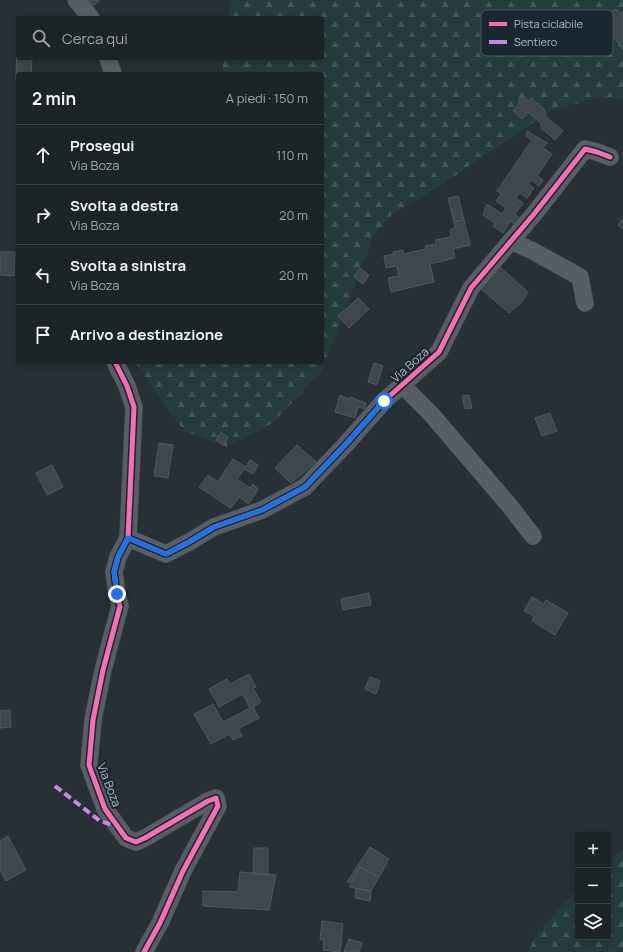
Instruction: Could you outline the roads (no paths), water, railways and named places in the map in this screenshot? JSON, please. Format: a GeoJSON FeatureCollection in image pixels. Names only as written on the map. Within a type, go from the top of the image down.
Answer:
{"type":"FeatureCollection","features":[{"type":"Feature","properties":{"kind":"street"},"geometry":{"type":"LineString","coordinates":[[76,0],[89,16]]}},
{"type":"Feature","properties":{"kind":"street"},"geometry":{"type":"LineString","coordinates":[[109,60],[112,72]]}},
{"type":"Feature","properties":{"kind":"street","name":"Via Boza"},"geometry":{"type":"LineString","coordinates":[[128,538],[166,554],[214,527],[262,510],[305,487],[384,401],[439,352],[471,288],[534,214],[585,149],[610,157]]}},
{"type":"Feature","properties":{"kind":"street"},"geometry":{"type":"LineString","coordinates":[[511,240],[580,277],[585,302]]}},
{"type":"Feature","properties":{"kind":"street","name":"Via Boza"},"geometry":{"type":"LineString","coordinates":[[116,364],[127,386],[134,407],[128,538],[118,557],[114,572],[120,606],[103,670],[93,720],[89,765],[105,809],[126,838],[136,842],[146,838],[208,801],[216,798],[218,806],[183,871],[160,923],[144,952]]}},
{"type":"Feature","properties":{"kind":"street","name":"Via Boza"},"geometry":{"type":"LineString","coordinates":[[402,385],[432,415],[504,499],[533,536]]}}]}
